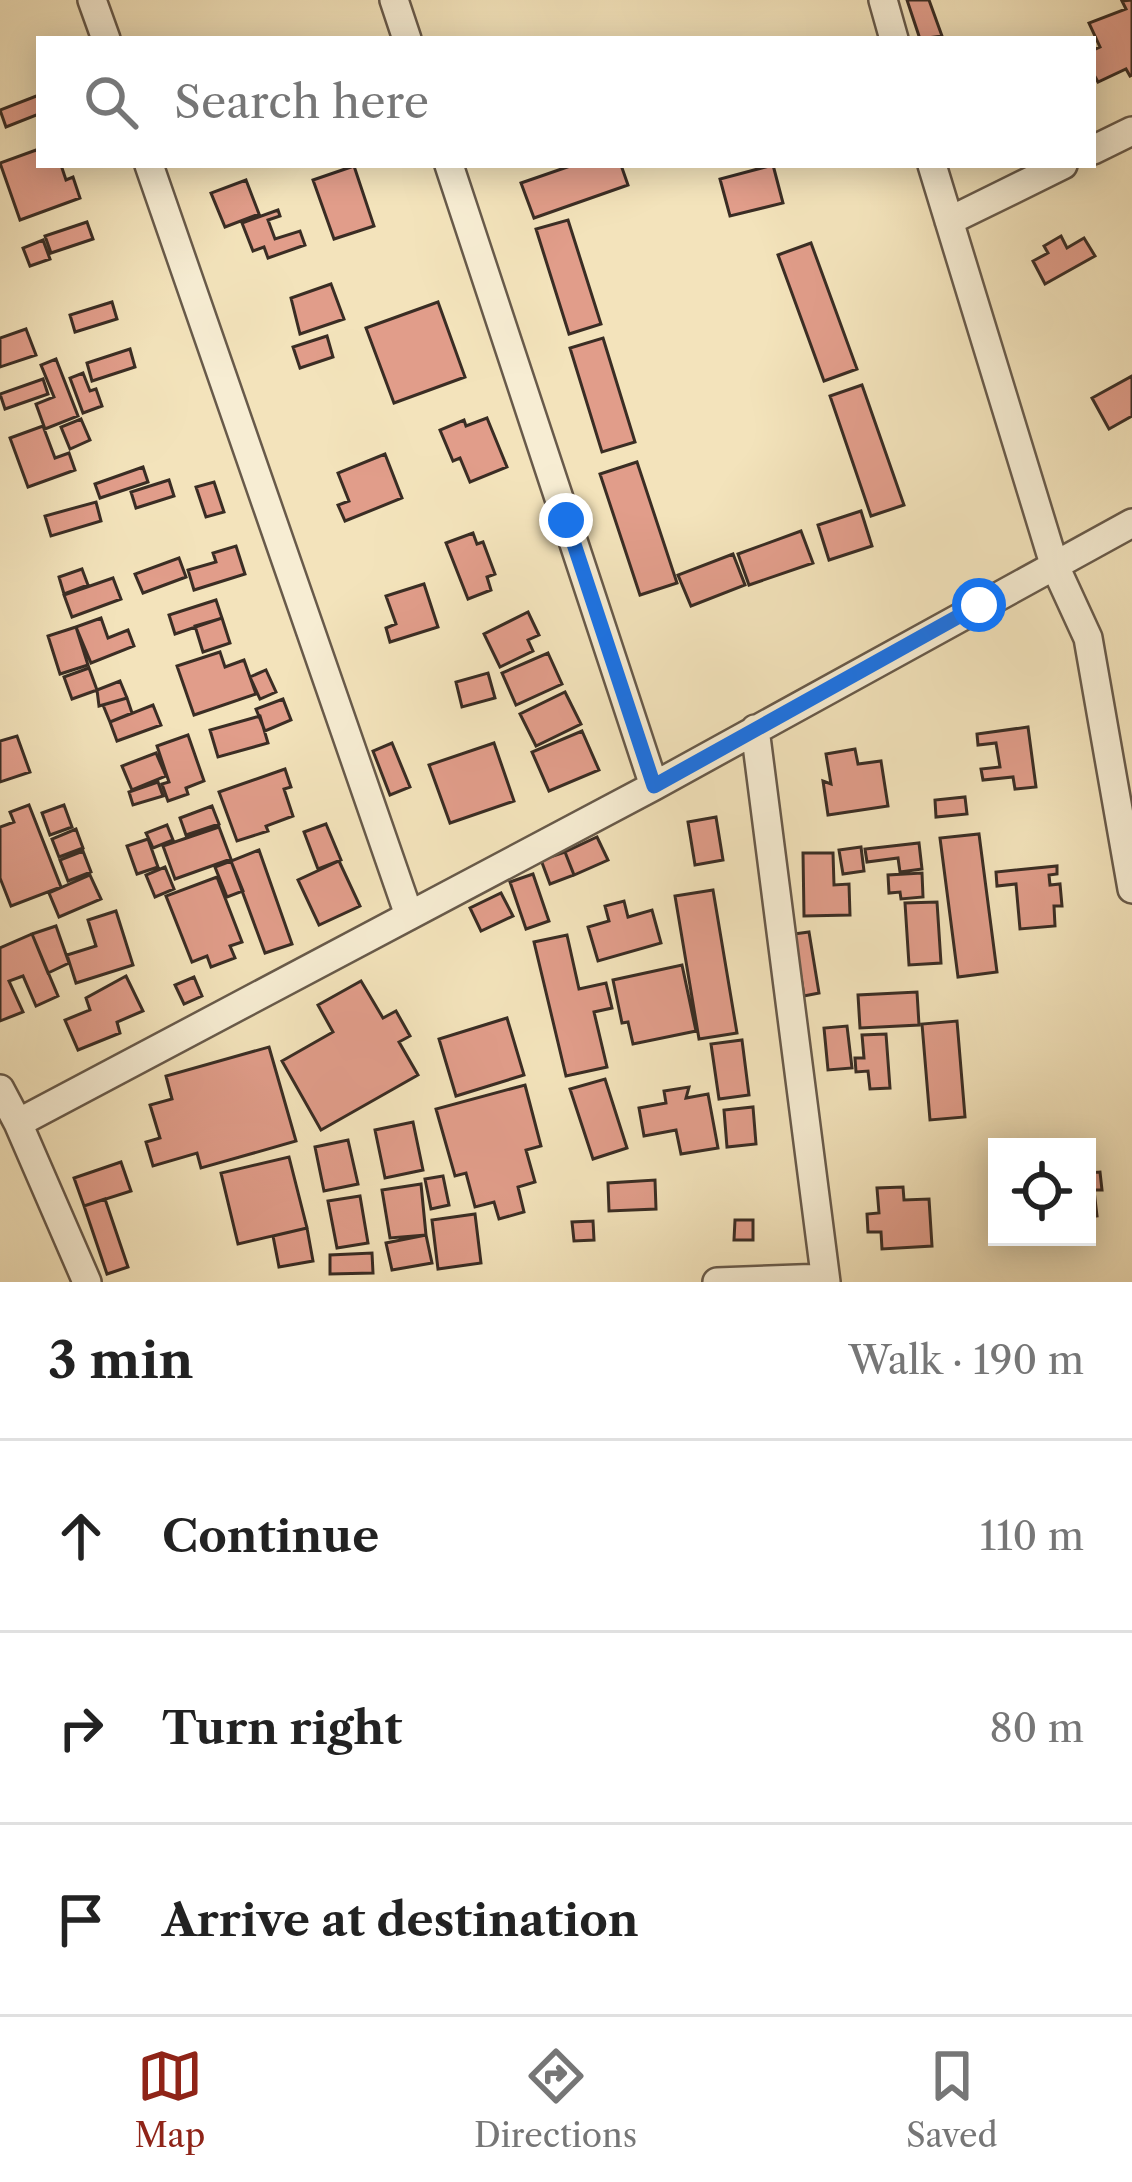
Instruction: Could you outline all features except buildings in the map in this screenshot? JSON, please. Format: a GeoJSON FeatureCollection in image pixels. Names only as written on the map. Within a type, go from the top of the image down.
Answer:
{"type":"FeatureCollection","features":[{"type":"Feature","properties":{"kind":"street"},"geometry":{"type":"LineString","coordinates":[[92,0],[105,36]]}},
{"type":"Feature","properties":{"kind":"street"},"geometry":{"type":"LineString","coordinates":[[394,0],[406,36]]}},
{"type":"Feature","properties":{"kind":"street"},"geometry":{"type":"LineString","coordinates":[[883,0],[893,36]]}},
{"type":"Feature","properties":{"kind":"street"},"geometry":{"type":"LineString","coordinates":[[1096,149],[1132,131]]}},
{"type":"Feature","properties":{"kind":"street"},"geometry":{"type":"LineString","coordinates":[[150,168],[409,916]]}},
{"type":"Feature","properties":{"kind":"street"},"geometry":{"type":"LineString","coordinates":[[449,168],[654,786]]}},
{"type":"Feature","properties":{"kind":"street"},"geometry":{"type":"LineString","coordinates":[[933,168],[1054,564],[1088,638],[1132,889]]}},
{"type":"Feature","properties":{"kind":"street"},"geometry":{"type":"LineString","coordinates":[[950,221],[1058,168]]}},
{"type":"Feature","properties":{"kind":"street"},"geometry":{"type":"LineString","coordinates":[[18,1123],[654,786],[1132,523]]}},
{"type":"Feature","properties":{"kind":"street"},"geometry":{"type":"LineString","coordinates":[[717,1282],[825,1280],[755,729]]}},
{"type":"Feature","properties":{"kind":"street"},"geometry":{"type":"LineString","coordinates":[[0,1089],[87,1282]]}},
{"type":"Feature","properties":{"kind":"route"},"geometry":{"type":"LineString","coordinates":[[566,520],[654,786],[979,605]]}}]}
